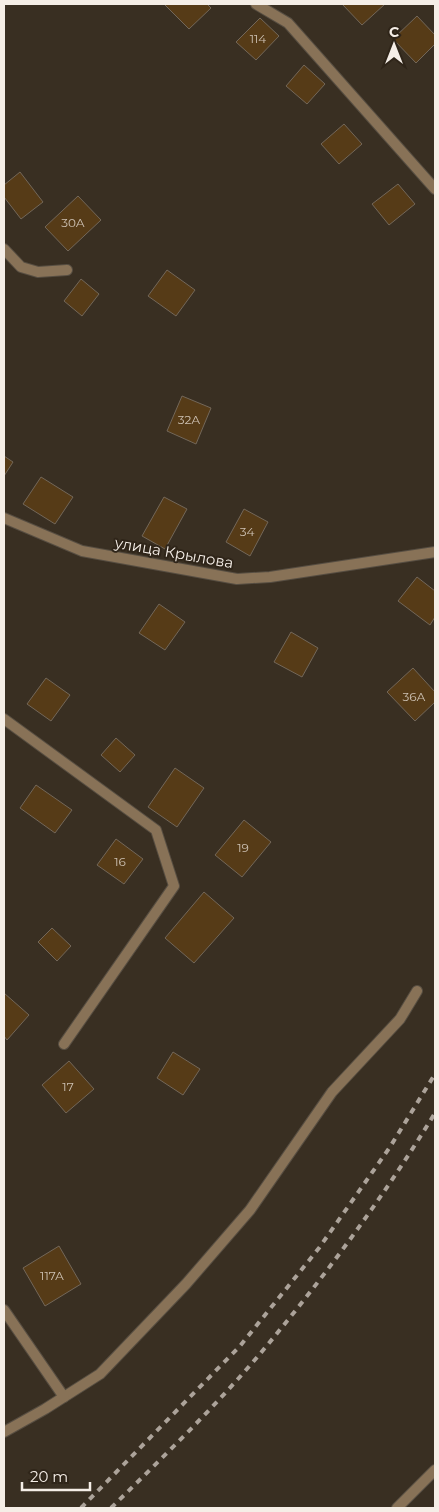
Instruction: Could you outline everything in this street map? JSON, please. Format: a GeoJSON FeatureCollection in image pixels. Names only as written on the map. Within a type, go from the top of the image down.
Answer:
{"type":"FeatureCollection","features":[{"type":"Feature","properties":{"kind":"street"},"geometry":{"type":"LineString","coordinates":[[256,4],[288,23],[435,189]]}},
{"type":"Feature","properties":{"kind":"street"},"geometry":{"type":"LineString","coordinates":[[4,248],[20,267],[38,272],[67,270]]}},
{"type":"Feature","properties":{"kind":"street","name":"улица Крылова"},"geometry":{"type":"LineString","coordinates":[[4,518],[82,552],[237,579],[270,577],[435,552]]}},
{"type":"Feature","properties":{"kind":"street"},"geometry":{"type":"LineString","coordinates":[[4,719],[156,830],[174,886],[64,1044]]}},
{"type":"Feature","properties":{"kind":"street"},"geometry":{"type":"LineString","coordinates":[[4,1432],[100,1374],[186,1284],[250,1210],[332,1092],[400,1018],[416,991]]}},
{"type":"Feature","properties":{"kind":"street"},"geometry":{"type":"LineString","coordinates":[[4,1310],[64,1397]]}},
{"type":"Feature","properties":{"kind":"street"},"geometry":{"type":"LineString","coordinates":[[397,1508],[435,1470]]}},
{"type":"Feature","properties":{"kind":"building"},"geometry":{"type":"Polygon","coordinates":[[[164,4],[207,4],[211,8],[189,29],[164,4]]]}},
{"type":"Feature","properties":{"kind":"building"},"geometry":{"type":"Polygon","coordinates":[[[342,4],[385,4],[362,25],[342,4]]]}},
{"type":"Feature","properties":{"kind":"building"},"geometry":{"type":"Polygon","coordinates":[[[417,16],[435,35],[435,44],[416,63],[393,39],[417,16]]]}},
{"type":"Feature","properties":{"kind":"building"},"geometry":{"type":"Polygon","coordinates":[[[260,18],[279,36],[256,60],[236,42],[260,18]]]}},
{"type":"Feature","properties":{"kind":"building"},"geometry":{"type":"Polygon","coordinates":[[[304,65],[325,84],[307,104],[286,86],[304,65]]]}},
{"type":"Feature","properties":{"kind":"building"},"geometry":{"type":"Polygon","coordinates":[[[344,124],[362,144],[339,164],[321,144],[344,124]]]}},
{"type":"Feature","properties":{"kind":"building"},"geometry":{"type":"Polygon","coordinates":[[[20,172],[43,202],[21,219],[4,197],[4,185],[20,172]]]}},
{"type":"Feature","properties":{"kind":"building"},"geometry":{"type":"Polygon","coordinates":[[[398,184],[415,204],[389,225],[372,204],[398,184]]]}},
{"type":"Feature","properties":{"kind":"building"},"geometry":{"type":"Polygon","coordinates":[[[78,196],[101,220],[68,251],[45,227],[78,196]]]}},
{"type":"Feature","properties":{"kind":"building"},"geometry":{"type":"Polygon","coordinates":[[[167,270],[195,290],[176,316],[148,296],[167,270]]]}},
{"type":"Feature","properties":{"kind":"building"},"geometry":{"type":"Polygon","coordinates":[[[81,279],[99,294],[82,316],[64,301],[81,279]]]}},
{"type":"Feature","properties":{"kind":"building"},"geometry":{"type":"Polygon","coordinates":[[[182,396],[211,408],[196,444],[167,431],[182,396]]]}},
{"type":"Feature","properties":{"kind":"building"},"geometry":{"type":"Polygon","coordinates":[[[4,456],[13,462],[4,476],[4,456]]]}},
{"type":"Feature","properties":{"kind":"building"},"geometry":{"type":"Polygon","coordinates":[[[41,477],[73,497],[55,524],[23,504],[41,477]]]}},
{"type":"Feature","properties":{"kind":"building"},"geometry":{"type":"Polygon","coordinates":[[[164,497],[187,509],[165,549],[142,536],[164,497]]]}},
{"type":"Feature","properties":{"kind":"building"},"geometry":{"type":"Polygon","coordinates":[[[244,509],[268,522],[250,556],[226,542],[244,509]]]}},
{"type":"Feature","properties":{"kind":"building"},"geometry":{"type":"Polygon","coordinates":[[[417,577],[435,591],[435,617],[430,625],[398,601],[417,577]]]}},
{"type":"Feature","properties":{"kind":"building"},"geometry":{"type":"Polygon","coordinates":[[[159,604],[185,622],[165,650],[139,633],[159,604]]]}},
{"type":"Feature","properties":{"kind":"building"},"geometry":{"type":"Polygon","coordinates":[[[291,632],[318,648],[302,677],[274,662],[291,632]]]}},
{"type":"Feature","properties":{"kind":"building"},"geometry":{"type":"Polygon","coordinates":[[[413,668],[435,692],[435,702],[415,721],[387,692],[413,668]]]}},
{"type":"Feature","properties":{"kind":"building"},"geometry":{"type":"Polygon","coordinates":[[[46,678],[70,695],[51,721],[27,704],[46,678]]]}},
{"type":"Feature","properties":{"kind":"building"},"geometry":{"type":"Polygon","coordinates":[[[116,738],[135,755],[120,772],[101,755],[116,738]]]}},
{"type":"Feature","properties":{"kind":"building"},"geometry":{"type":"Polygon","coordinates":[[[175,768],[204,788],[177,827],[148,807],[175,768]]]}},
{"type":"Feature","properties":{"kind":"building"},"geometry":{"type":"Polygon","coordinates":[[[36,785],[72,810],[55,833],[20,808],[36,785]]]}},
{"type":"Feature","properties":{"kind":"building"},"geometry":{"type":"Polygon","coordinates":[[[244,820],[271,842],[242,877],[215,855],[244,820]]]}},
{"type":"Feature","properties":{"kind":"building"},"geometry":{"type":"Polygon","coordinates":[[[116,839],[143,859],[124,884],[97,865],[116,839]]]}},
{"type":"Feature","properties":{"kind":"building"},"geometry":{"type":"Polygon","coordinates":[[[204,892],[234,918],[194,963],[165,938],[204,892]]]}},
{"type":"Feature","properties":{"kind":"building"},"geometry":{"type":"Polygon","coordinates":[[[52,928],[71,946],[57,961],[38,942],[52,928]]]}},
{"type":"Feature","properties":{"kind":"building"},"geometry":{"type":"Polygon","coordinates":[[[4,993],[29,1015],[7,1040],[4,1036],[4,993]]]}},
{"type":"Feature","properties":{"kind":"building"},"geometry":{"type":"Polygon","coordinates":[[[173,1052],[200,1069],[183,1095],[157,1078],[173,1052]]]}},
{"type":"Feature","properties":{"kind":"building"},"geometry":{"type":"Polygon","coordinates":[[[69,1061],[94,1089],[66,1113],[42,1085],[69,1061]]]}},
{"type":"Feature","properties":{"kind":"building"},"geometry":{"type":"Polygon","coordinates":[[[59,1246],[81,1284],[45,1306],[23,1268],[59,1246]]]}},
{"type":"Feature","properties":{"kind":"railway"},"geometry":{"type":"LineString","coordinates":[[81,1508],[240,1346],[319,1248],[390,1147],[435,1074]]}},
{"type":"Feature","properties":{"kind":"railway"},"geometry":{"type":"LineString","coordinates":[[111,1508],[205,1414],[283,1326],[373,1207],[435,1113]]}}]}
